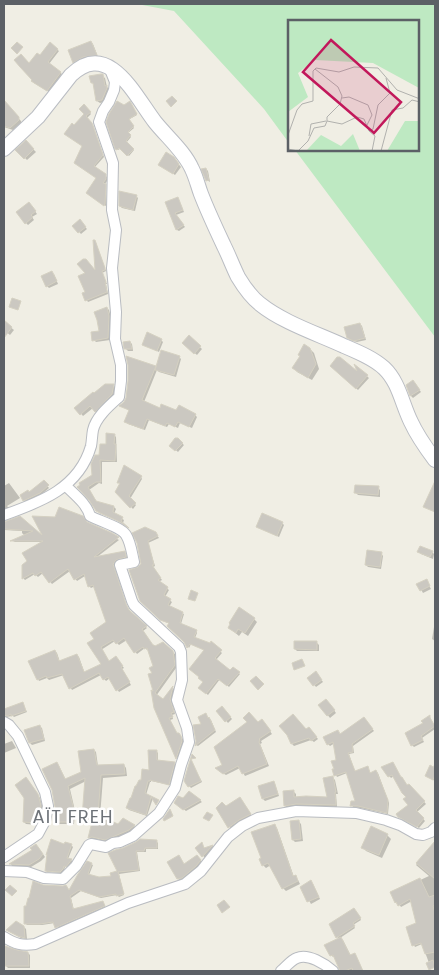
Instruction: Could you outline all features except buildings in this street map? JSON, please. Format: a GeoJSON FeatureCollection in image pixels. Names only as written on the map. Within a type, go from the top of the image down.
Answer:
{"type":"FeatureCollection","features":[{"type":"Feature","properties":{"kind":"main road"},"geometry":{"type":"LineString","coordinates":[[4,149],[38,117],[77,70],[90,64],[101,63],[117,72],[132,88],[155,122],[186,158],[208,212],[246,290],[259,304],[275,314],[357,351],[374,360],[386,370],[396,384],[411,422],[435,460]]}},
{"type":"Feature","properties":{"kind":"street"},"geometry":{"type":"LineString","coordinates":[[4,515],[36,504],[66,486],[79,472],[85,460],[91,445],[93,428],[104,411],[119,397],[121,365],[115,339],[116,312],[112,268],[116,230],[112,210],[113,163],[99,122],[114,90],[115,82],[109,67]]}},
{"type":"Feature","properties":{"kind":"street"},"geometry":{"type":"LineString","coordinates":[[4,871],[27,872],[44,878],[63,879],[76,866],[89,845],[106,847],[133,836],[159,813],[175,788],[189,742],[187,728],[177,700],[182,680],[181,652],[179,647],[132,601],[120,565],[134,562],[130,544],[125,534],[117,528],[90,516],[86,506],[66,486]]}},
{"type":"Feature","properties":{"kind":"street"},"geometry":{"type":"LineString","coordinates":[[4,722],[18,736],[45,792],[48,806],[45,821],[38,834],[4,857]]}},
{"type":"Feature","properties":{"kind":"street"},"geometry":{"type":"LineString","coordinates":[[4,937],[13,943],[35,944],[128,903],[185,884],[201,871],[228,838],[242,826],[258,818],[296,812],[356,813],[386,820],[416,834],[423,835],[435,828]]}},
{"type":"Feature","properties":{"kind":"street"},"geometry":{"type":"LineString","coordinates":[[281,971],[297,958],[310,957],[333,971]]}},
{"type":"Feature","properties":{"kind":"green space"},"geometry":{"type":"Polygon","coordinates":[[[137,4],[435,4],[435,337],[296,151],[419,151],[419,20],[288,20],[288,142],[264,109],[174,11],[137,4]]]}},
{"type":"Feature","properties":{"kind":"district","name":"AÏT FREH"},"geometry":{"type":"Point","coordinates":[73,817]}}]}
